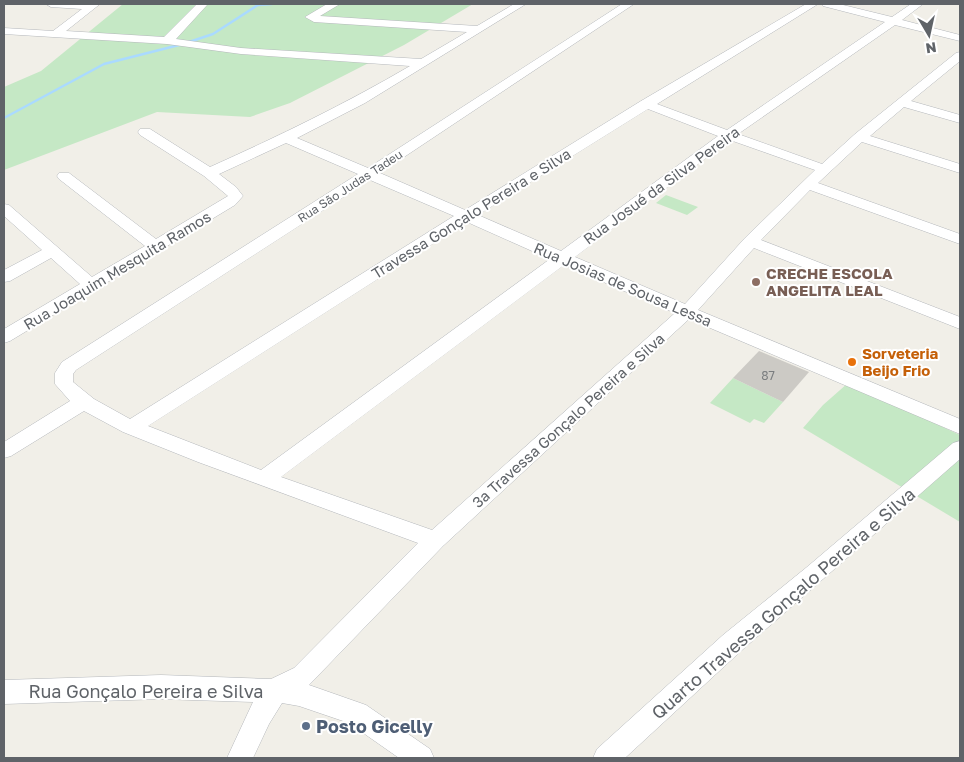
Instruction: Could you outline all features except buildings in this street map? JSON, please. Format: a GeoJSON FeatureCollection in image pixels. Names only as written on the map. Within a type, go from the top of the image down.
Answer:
{"type":"FeatureCollection","features":[{"type":"Feature","properties":{"kind":"street"},"geometry":{"type":"LineString","coordinates":[[51,4],[94,5]]}},
{"type":"Feature","properties":{"kind":"street"},"geometry":{"type":"LineString","coordinates":[[168,40],[202,4]]}},
{"type":"Feature","properties":{"kind":"street"},"geometry":{"type":"LineString","coordinates":[[335,4],[310,17],[314,19],[478,29]]}},
{"type":"Feature","properties":{"kind":"street"},"geometry":{"type":"LineString","coordinates":[[145,132],[209,173],[286,138],[361,100],[521,4]]}},
{"type":"Feature","properties":{"kind":"street","name":"Rua São Judas Tadeu"},"geometry":{"type":"LineString","coordinates":[[84,402],[70,392],[64,384],[64,372],[69,366],[368,175],[629,4]]}},
{"type":"Feature","properties":{"kind":"street","name":"Travessa Gonçalo Pereira e Silva"},"geometry":{"type":"LineString","coordinates":[[132,428],[464,216],[813,4]]}},
{"type":"Feature","properties":{"kind":"street"},"geometry":{"type":"LineString","coordinates":[[827,4],[960,38]]}},
{"type":"Feature","properties":{"kind":"street","name":"Rua Josué da Silva Pereira"},"geometry":{"type":"LineString","coordinates":[[264,479],[728,135],[918,4]]}},
{"type":"Feature","properties":{"kind":"street"},"geometry":{"type":"LineString","coordinates":[[57,33],[94,5]]}},
{"type":"Feature","properties":{"kind":"street"},"geometry":{"type":"LineString","coordinates":[[6,36],[18,32],[168,40],[242,51],[424,63]]}},
{"type":"Feature","properties":{"kind":"street","name":"3ª Travessa Gonçalo Pereira e Silva"},"geometry":{"type":"LineString","coordinates":[[240,758],[262,712],[276,691],[285,684],[303,676],[435,540],[687,312],[751,241],[808,184],[860,137],[903,103],[947,74],[960,55]]}},
{"type":"Feature","properties":{"kind":"street"},"geometry":{"type":"LineString","coordinates":[[903,103],[960,119]]}},
{"type":"Feature","properties":{"kind":"street"},"geometry":{"type":"LineString","coordinates":[[646,104],[824,170]]}},
{"type":"Feature","properties":{"kind":"street"},"geometry":{"type":"LineString","coordinates":[[860,137],[960,169]]}},
{"type":"Feature","properties":{"kind":"street","name":"Rua Josias de Sousa Lessa"},"geometry":{"type":"LineString","coordinates":[[286,138],[561,258],[960,427]]}},
{"type":"Feature","properties":{"kind":"street","name":"Rua Joaquim Mesquita Ramos"},"geometry":{"type":"LineString","coordinates":[[4,337],[230,202],[236,196],[235,193],[209,173]]}},
{"type":"Feature","properties":{"kind":"street"},"geometry":{"type":"LineString","coordinates":[[64,176],[155,246]]}},
{"type":"Feature","properties":{"kind":"street"},"geometry":{"type":"LineString","coordinates":[[808,184],[960,239]]}},
{"type":"Feature","properties":{"kind":"street"},"geometry":{"type":"LineString","coordinates":[[4,208],[91,285]]}},
{"type":"Feature","properties":{"kind":"street"},"geometry":{"type":"LineString","coordinates":[[751,241],[960,323]]}},
{"type":"Feature","properties":{"kind":"street"},"geometry":{"type":"LineString","coordinates":[[4,277],[52,251]]}},
{"type":"Feature","properties":{"kind":"street"},"geometry":{"type":"LineString","coordinates":[[4,451],[84,402],[132,428],[264,479],[435,540]]}},
{"type":"Feature","properties":{"kind":"street","name":"Quarto Travessa Gonçalo Pereira e Silva"},"geometry":{"type":"LineString","coordinates":[[606,758],[732,643],[815,574],[960,448]]}},
{"type":"Feature","properties":{"kind":"street","name":"Rua Gonçalo Pereira e Silva"},"geometry":{"type":"LineString","coordinates":[[4,692],[161,687],[276,691],[299,694],[357,714],[421,758]]}},
{"type":"Feature","properties":{"kind":"green space"},"geometry":{"type":"Polygon","coordinates":[[[123,4],[473,4],[404,45],[290,103],[250,117],[157,112],[4,170],[4,87],[41,71],[123,4]]]}},
{"type":"Feature","properties":{"kind":"green space"},"geometry":{"type":"Polygon","coordinates":[[[666,195],[698,207],[687,215],[656,203],[666,195]]]}},
{"type":"Feature","properties":{"kind":"green space"},"geometry":{"type":"Polygon","coordinates":[[[733,378],[783,402],[764,423],[754,419],[750,423],[710,403],[733,378]]]}},
{"type":"Feature","properties":{"kind":"green space"},"geometry":{"type":"Polygon","coordinates":[[[848,383],[960,435],[960,522],[803,428],[823,405],[848,383]]]}},
{"type":"Feature","properties":{"kind":"waterway"},"geometry":{"type":"LineString","coordinates":[[4,118],[104,64],[183,44],[213,34],[258,5],[272,4]]}},
{"type":"Feature","properties":{"kind":"place","name":"CRECHE ESCOLA ANGELITA LEAL"},"geometry":{"type":"Point","coordinates":[756,282]}},
{"type":"Feature","properties":{"kind":"place","name":"Sorveteria Beijo Frio"},"geometry":{"type":"Point","coordinates":[852,362]}},
{"type":"Feature","properties":{"kind":"place","name":"Posto Gicelly"},"geometry":{"type":"Point","coordinates":[306,726]}}]}
